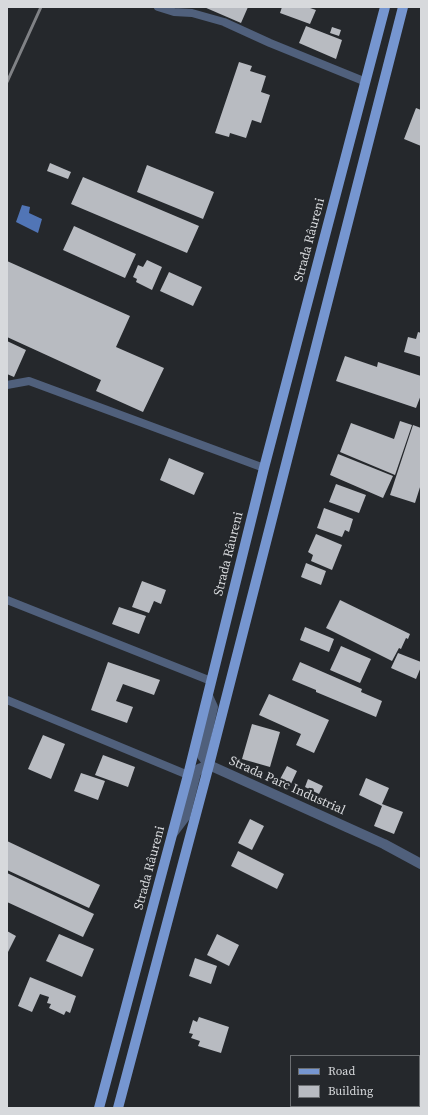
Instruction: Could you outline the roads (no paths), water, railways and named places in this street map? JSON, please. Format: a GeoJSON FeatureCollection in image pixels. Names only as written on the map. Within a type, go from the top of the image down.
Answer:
{"type":"FeatureCollection","features":[{"type":"Feature","properties":{"kind":"main road","name":"Strada Râureni"},"geometry":{"type":"LineString","coordinates":[[99,1108],[173,832],[264,468],[385,7]]}},
{"type":"Feature","properties":{"kind":"main road"},"geometry":{"type":"LineString","coordinates":[[118,1108],[403,7]]}},
{"type":"Feature","properties":{"kind":"street","name":"Strada Parc Industrial"},"geometry":{"type":"LineString","coordinates":[[208,696],[213,707],[202,756],[208,765],[384,844],[421,864]]}},
{"type":"Feature","properties":{"kind":"street"},"geometry":{"type":"LineString","coordinates":[[173,832],[185,817],[196,773],[199,769],[208,765]]}},
{"type":"Feature","properties":{"kind":"lane"},"geometry":{"type":"LineString","coordinates":[[158,7],[174,12],[192,13],[224,22],[277,46],[366,82]]}},
{"type":"Feature","properties":{"kind":"lane"},"geometry":{"type":"LineString","coordinates":[[7,385],[30,382],[264,468]]}},
{"type":"Feature","properties":{"kind":"lane"},"geometry":{"type":"LineString","coordinates":[[7,600],[211,681]]}},
{"type":"Feature","properties":{"kind":"lane"},"geometry":{"type":"LineString","coordinates":[[7,700],[188,774]]}},
{"type":"Feature","properties":{"kind":"water"},"geometry":{"type":"Polygon","coordinates":[[[22,205],[30,207],[29,213],[42,219],[38,233],[16,222],[22,205]]]}},
{"type":"Feature","properties":{"kind":"railway"},"geometry":{"type":"LineString","coordinates":[[7,82],[41,7]]}}]}
